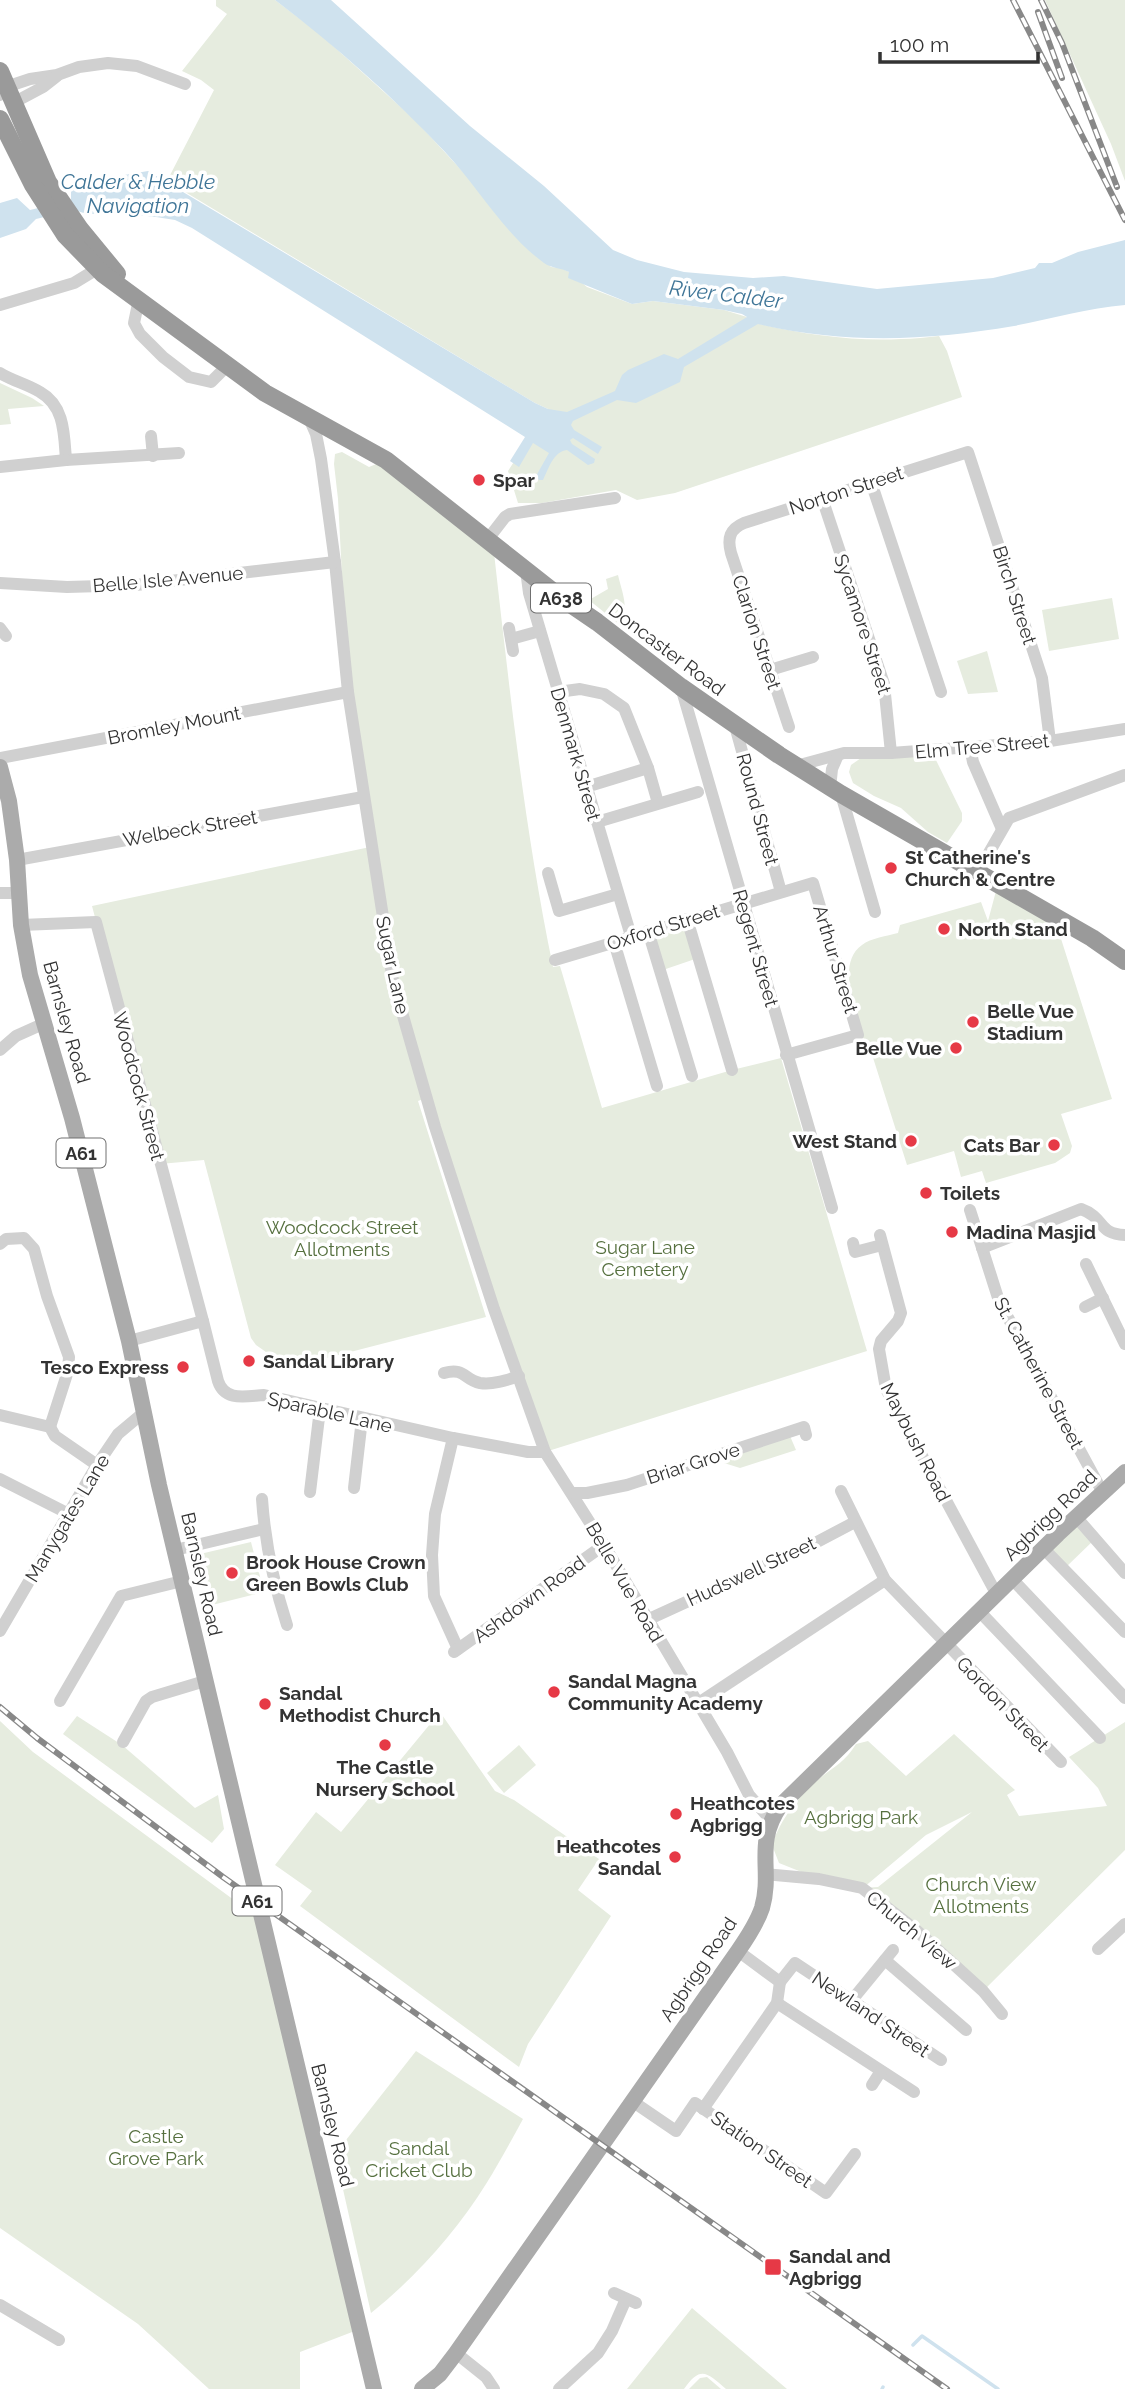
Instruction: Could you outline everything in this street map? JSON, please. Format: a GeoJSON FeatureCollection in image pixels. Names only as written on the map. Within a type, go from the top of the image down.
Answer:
{"type":"FeatureCollection","features":[{"type":"Feature","properties":{"kind":"highway","name":"Doncaster Road"},"geometry":{"type":"LineString","coordinates":[[5,89],[40,184]]}},
{"type":"Feature","properties":{"kind":"highway","name":"Doncaster Road"},"geometry":{"type":"LineString","coordinates":[[0,118],[97,269],[265,393],[386,460],[526,570],[735,726],[836,791],[1092,938],[1125,961]]}},
{"type":"Feature","properties":{"kind":"highway","name":"Doncaster Road"},"geometry":{"type":"LineString","coordinates":[[72,232],[137,297]]}},
{"type":"Feature","properties":{"kind":"main road","name":"Barnsley Road"},"geometry":{"type":"LineString","coordinates":[[0,767],[9,801],[30,975],[129,1340],[143,1413],[205,1681],[374,2389]]}},
{"type":"Feature","properties":{"kind":"main road","name":"Agbrigg Road"},"geometry":{"type":"LineString","coordinates":[[422,2389],[440,2374],[456,2353],[738,1951],[762,1908],[765,1845],[771,1820],[793,1793],[1125,1472]]}},
{"type":"Feature","properties":{"kind":"street"},"geometry":{"type":"LineString","coordinates":[[5,89],[30,79],[92,65],[120,64],[153,70],[185,83]]}},
{"type":"Feature","properties":{"kind":"street"},"geometry":{"type":"LineString","coordinates":[[0,305],[74,283],[97,269]]}},
{"type":"Feature","properties":{"kind":"street"},"geometry":{"type":"LineString","coordinates":[[137,297],[134,323],[139,334],[190,377],[211,382],[228,365]]}},
{"type":"Feature","properties":{"kind":"street"},"geometry":{"type":"LineString","coordinates":[[0,373],[43,393],[54,404],[62,425],[66,460]]}},
{"type":"Feature","properties":{"kind":"street","name":"Sugar Lane"},"geometry":{"type":"LineString","coordinates":[[307,416],[316,434],[321,459],[348,692],[393,981],[435,1126],[494,1308],[545,1452]]}},
{"type":"Feature","properties":{"kind":"street"},"geometry":{"type":"LineString","coordinates":[[151,436],[153,456]]}},
{"type":"Feature","properties":{"kind":"street"},"geometry":{"type":"LineString","coordinates":[[321,459],[330,444],[348,439]]}},
{"type":"Feature","properties":{"kind":"street","name":"Norton Street"},"geometry":{"type":"LineString","coordinates":[[729,536],[735,528],[744,523],[968,452]]}},
{"type":"Feature","properties":{"kind":"street","name":"Birch Street"},"geometry":{"type":"LineString","coordinates":[[968,452],[1042,678],[1050,741]]}},
{"type":"Feature","properties":{"kind":"street"},"geometry":{"type":"LineString","coordinates":[[0,467],[179,453]]}},
{"type":"Feature","properties":{"kind":"street"},"geometry":{"type":"LineString","coordinates":[[871,482],[941,692]]}},
{"type":"Feature","properties":{"kind":"street"},"geometry":{"type":"LineString","coordinates":[[488,539],[510,514],[615,498]]}},
{"type":"Feature","properties":{"kind":"street","name":"Sycamore Street"},"geometry":{"type":"LineString","coordinates":[[822,498],[884,684],[891,753]]}},
{"type":"Feature","properties":{"kind":"street","name":"Clarion Street"},"geometry":{"type":"LineString","coordinates":[[729,536],[731,553],[789,727]]}},
{"type":"Feature","properties":{"kind":"street","name":"Belle Isle Avenue"},"geometry":{"type":"LineString","coordinates":[[0,583],[67,587],[136,585],[335,562]]}},
{"type":"Feature","properties":{"kind":"street","name":"Denmark Street"},"geometry":{"type":"LineString","coordinates":[[526,570],[529,593],[631,936]]}},
{"type":"Feature","properties":{"kind":"street"},"geometry":{"type":"LineString","coordinates":[[511,639],[540,631]]}},
{"type":"Feature","properties":{"kind":"street"},"geometry":{"type":"LineString","coordinates":[[770,670],[813,657]]}},
{"type":"Feature","properties":{"kind":"street","name":"Regent Street"},"geometry":{"type":"LineString","coordinates":[[681,687],[704,790],[743,903],[832,1208]]}},
{"type":"Feature","properties":{"kind":"street"},"geometry":{"type":"LineString","coordinates":[[558,692],[580,688],[604,694],[624,708],[648,768],[657,803]]}},
{"type":"Feature","properties":{"kind":"street","name":"Bromley Mount"},"geometry":{"type":"LineString","coordinates":[[0,758],[348,692]]}},
{"type":"Feature","properties":{"kind":"street","name":"Round Street"},"geometry":{"type":"LineString","coordinates":[[735,726],[781,892]]}},
{"type":"Feature","properties":{"kind":"street","name":"Elm Tree Street"},"geometry":{"type":"LineString","coordinates":[[796,766],[838,755],[1050,741],[1125,729]]}},
{"type":"Feature","properties":{"kind":"street"},"geometry":{"type":"LineString","coordinates":[[970,747],[973,762],[1002,830]]}},
{"type":"Feature","properties":{"kind":"street"},"geometry":{"type":"LineString","coordinates":[[838,755],[832,769],[836,791],[875,912]]}},
{"type":"Feature","properties":{"kind":"street"},"geometry":{"type":"LineString","coordinates":[[586,787],[648,768]]}},
{"type":"Feature","properties":{"kind":"street"},"geometry":{"type":"LineString","coordinates":[[982,864],[1009,818],[1125,775]]}},
{"type":"Feature","properties":{"kind":"street"},"geometry":{"type":"LineString","coordinates":[[597,822],[704,790]]}},
{"type":"Feature","properties":{"kind":"street","name":"Welbeck Street"},"geometry":{"type":"LineString","coordinates":[[17,860],[363,797]]}},
{"type":"Feature","properties":{"kind":"street"},"geometry":{"type":"LineString","coordinates":[[548,873],[559,911],[618,894]]}},
{"type":"Feature","properties":{"kind":"street","name":"Oxford Street"},"geometry":{"type":"LineString","coordinates":[[555,960],[813,883]]}},
{"type":"Feature","properties":{"kind":"street","name":"Arthur Street"},"geometry":{"type":"LineString","coordinates":[[786,1055],[858,1035],[813,883]]}},
{"type":"Feature","properties":{"kind":"street"},"geometry":{"type":"LineString","coordinates":[[0,893],[19,893]]}},
{"type":"Feature","properties":{"kind":"street"},"geometry":{"type":"LineString","coordinates":[[687,919],[732,1070]]}},
{"type":"Feature","properties":{"kind":"street","name":"Woodcock Street"},"geometry":{"type":"LineString","coordinates":[[22,925],[96,922],[203,1321]]}},
{"type":"Feature","properties":{"kind":"street"},"geometry":{"type":"LineString","coordinates":[[648,931],[692,1076]]}},
{"type":"Feature","properties":{"kind":"street"},"geometry":{"type":"LineString","coordinates":[[614,942],[657,1086]]}},
{"type":"Feature","properties":{"kind":"street"},"geometry":{"type":"LineString","coordinates":[[0,1050],[16,1036],[45,1023]]}},
{"type":"Feature","properties":{"kind":"street"},"geometry":{"type":"LineString","coordinates":[[982,1248],[1081,1209],[1097,1217],[1104,1228],[1113,1234],[1125,1235]]}},
{"type":"Feature","properties":{"kind":"street","name":"St. Catherine Street"},"geometry":{"type":"LineString","coordinates":[[970,1210],[999,1301],[1103,1493]]}},
{"type":"Feature","properties":{"kind":"street"},"geometry":{"type":"LineString","coordinates":[[0,1244],[6,1239],[16,1237],[29,1242],[34,1249],[47,1296],[69,1357],[68,1371],[50,1427],[55,1436],[97,1465]]}},
{"type":"Feature","properties":{"kind":"street","name":"Maybush Road"},"geometry":{"type":"LineString","coordinates":[[853,1242],[855,1252],[881,1240],[901,1313],[898,1321],[881,1341],[879,1349],[886,1389],[997,1595]]}},
{"type":"Feature","properties":{"kind":"street"},"geometry":{"type":"LineString","coordinates":[[1086,1264],[1125,1344]]}},
{"type":"Feature","properties":{"kind":"street"},"geometry":{"type":"LineString","coordinates":[[1086,1307],[1103,1298]]}},
{"type":"Feature","properties":{"kind":"street"},"geometry":{"type":"LineString","coordinates":[[129,1340],[203,1321]]}},
{"type":"Feature","properties":{"kind":"street","name":"Sparable Lane"},"geometry":{"type":"LineString","coordinates":[[203,1321],[220,1389],[233,1397],[264,1395],[453,1438],[528,1452],[545,1452]]}},
{"type":"Feature","properties":{"kind":"street"},"geometry":{"type":"LineString","coordinates":[[444,1373],[454,1370],[477,1383],[492,1384],[519,1376]]}},
{"type":"Feature","properties":{"kind":"street"},"geometry":{"type":"LineString","coordinates":[[310,1492],[320,1409]]}},
{"type":"Feature","properties":{"kind":"street","name":"Manygates Lane"},"geometry":{"type":"LineString","coordinates":[[0,1631],[97,1465],[118,1434],[143,1413]]}},
{"type":"Feature","properties":{"kind":"street"},"geometry":{"type":"LineString","coordinates":[[0,1415],[50,1427]]}},
{"type":"Feature","properties":{"kind":"street"},"geometry":{"type":"LineString","coordinates":[[354,1489],[362,1419]]}},
{"type":"Feature","properties":{"kind":"street","name":"Briar Grove"},"geometry":{"type":"LineString","coordinates":[[572,1493],[587,1493],[627,1485],[804,1427],[806,1435]]}},
{"type":"Feature","properties":{"kind":"street","name":"Ashdown Road"},"geometry":{"type":"LineString","coordinates":[[453,1438],[435,1514],[432,1555],[434,1597],[456,1651],[604,1545]]}},
{"type":"Feature","properties":{"kind":"street","name":"Belle Vue Road"},"geometry":{"type":"LineString","coordinates":[[545,1452],[604,1545],[727,1752],[749,1795],[771,1820]]}},
{"type":"Feature","properties":{"kind":"street"},"geometry":{"type":"LineString","coordinates":[[0,1479],[67,1513]]}},
{"type":"Feature","properties":{"kind":"street","name":"Gordon Street"},"geometry":{"type":"LineString","coordinates":[[841,1491],[885,1580],[1061,1762]]}},
{"type":"Feature","properties":{"kind":"street"},"geometry":{"type":"LineString","coordinates":[[262,1499],[264,1529],[287,1625]]}},
{"type":"Feature","properties":{"kind":"street"},"geometry":{"type":"LineString","coordinates":[[1077,1518],[1125,1573]]}},
{"type":"Feature","properties":{"kind":"street","name":"Hudswell Street"},"geometry":{"type":"LineString","coordinates":[[647,1620],[855,1522]]}},
{"type":"Feature","properties":{"kind":"street"},"geometry":{"type":"LineString","coordinates":[[175,1550],[264,1529]]}},
{"type":"Feature","properties":{"kind":"street"},"geometry":{"type":"LineString","coordinates":[[1044,1549],[1125,1632]]}},
{"type":"Feature","properties":{"kind":"street"},"geometry":{"type":"LineString","coordinates":[[1114,1562],[1125,1551]]}},
{"type":"Feature","properties":{"kind":"street"},"geometry":{"type":"LineString","coordinates":[[697,1704],[885,1580]]}},
{"type":"Feature","properties":{"kind":"street"},"geometry":{"type":"LineString","coordinates":[[1013,1580],[1125,1698]]}},
{"type":"Feature","properties":{"kind":"street"},"geometry":{"type":"LineString","coordinates":[[60,1701],[121,1596],[182,1581]]}},
{"type":"Feature","properties":{"kind":"street"},"geometry":{"type":"LineString","coordinates":[[979,1612],[1100,1738]]}},
{"type":"Feature","properties":{"kind":"street"},"geometry":{"type":"LineString","coordinates":[[123,1742],[146,1701],[205,1681]]}},
{"type":"Feature","properties":{"kind":"street","name":"Church View"},"geometry":{"type":"LineString","coordinates":[[764,1874],[819,1879],[862,1888],[916,1930],[983,1991],[1002,2014]]}},
{"type":"Feature","properties":{"kind":"street"},"geometry":{"type":"LineString","coordinates":[[1098,1949],[1125,1924]]}},
{"type":"Feature","properties":{"kind":"street","name":"Newland Street"},"geometry":{"type":"LineString","coordinates":[[738,1951],[780,1982],[795,1963],[941,2060]]}},
{"type":"Feature","properties":{"kind":"street"},"geometry":{"type":"LineString","coordinates":[[852,2000],[889,1955],[966,2030]]}},
{"type":"Feature","properties":{"kind":"street"},"geometry":{"type":"LineString","coordinates":[[703,2109],[777,2003],[780,1982]]}},
{"type":"Feature","properties":{"kind":"street"},"geometry":{"type":"LineString","coordinates":[[777,2003],[914,2092]]}},
{"type":"Feature","properties":{"kind":"street"},"geometry":{"type":"LineString","coordinates":[[872,2085],[881,2071]]}},
{"type":"Feature","properties":{"kind":"street","name":"Station Street"},"geometry":{"type":"LineString","coordinates":[[632,2101],[676,2131],[695,2103],[826,2193],[855,2154]]}},
{"type":"Feature","properties":{"kind":"street"},"geometry":{"type":"LineString","coordinates":[[559,2389],[598,2353],[612,2331],[625,2298]]}},
{"type":"Feature","properties":{"kind":"street"},"geometry":{"type":"LineString","coordinates":[[0,2305],[59,2340]]}},
{"type":"Feature","properties":{"kind":"street"},"geometry":{"type":"LineString","coordinates":[[456,2353],[486,2378],[494,2389]]}},
{"type":"Feature","properties":{"kind":"green space"},"geometry":{"type":"Polygon","coordinates":[[[216,0],[275,0],[320,34],[415,120],[551,267],[569,272],[587,287],[632,304],[653,301],[724,310],[747,317],[744,320],[822,336],[882,340],[939,336],[947,351],[962,397],[675,493],[637,500],[616,490],[542,503],[518,503],[508,471],[548,409],[167,181],[214,90],[182,71],[227,14],[216,6],[216,0]]]}},
{"type":"Feature","properties":{"kind":"green space"},"geometry":{"type":"Polygon","coordinates":[[[1045,0],[1125,0],[1125,181],[1111,144],[1045,0]]]}},
{"type":"Feature","properties":{"kind":"green space"},"geometry":{"type":"Polygon","coordinates":[[[0,383],[44,406],[8,409],[11,424],[0,425],[0,383]]]}},
{"type":"Feature","properties":{"kind":"green space","name":"Sugar Lane Cemetery"},"geometry":{"type":"Polygon","coordinates":[[[342,452],[369,467],[386,460],[493,544],[518,756],[553,967],[560,966],[602,1108],[781,1058],[867,1351],[545,1452],[426,1098],[418,1101],[486,1317],[327,1358],[284,1359],[266,1352],[251,1338],[204,1160],[160,1164],[92,906],[370,847],[348,692],[334,464],[335,454],[342,452]]]}},
{"type":"Feature","properties":{"kind":"green space"},"geometry":{"type":"Polygon","coordinates":[[[618,575],[625,607],[620,625],[589,600],[608,589],[606,579],[618,575]]]}},
{"type":"Feature","properties":{"kind":"green space"},"geometry":{"type":"Polygon","coordinates":[[[1112,598],[1119,639],[1049,651],[1042,610],[1112,598]]]}},
{"type":"Feature","properties":{"kind":"green space"},"geometry":{"type":"Polygon","coordinates":[[[987,651],[998,692],[968,694],[957,661],[987,651]]]}},
{"type":"Feature","properties":{"kind":"green space"},"geometry":{"type":"Polygon","coordinates":[[[933,754],[962,813],[962,821],[947,843],[928,832],[901,808],[853,783],[849,772],[851,765],[861,758],[933,754]]]}},
{"type":"Feature","properties":{"kind":"green space","name":"Belle Vue Stadium"},"geometry":{"type":"Polygon","coordinates":[[[996,891],[1056,923],[1112,1099],[1061,1114],[1072,1146],[1070,1153],[1055,1163],[986,1183],[982,1171],[961,1177],[954,1151],[907,1165],[869,1045],[863,1038],[849,976],[854,953],[862,945],[898,933],[900,925],[981,902],[988,921],[996,891]]]}},
{"type":"Feature","properties":{"kind":"green space"},"geometry":{"type":"Polygon","coordinates":[[[687,919],[698,958],[660,971],[648,931],[687,919]]]}},
{"type":"Feature","properties":{"kind":"green space"},"geometry":{"type":"Polygon","coordinates":[[[790,1436],[796,1450],[740,1468],[724,1463],[723,1458],[790,1436]]]}},
{"type":"Feature","properties":{"kind":"green space"},"geometry":{"type":"Polygon","coordinates":[[[1077,1518],[1095,1539],[1065,1568],[1044,1549],[1077,1518]]]}},
{"type":"Feature","properties":{"kind":"green space","name":"Brook House Crown Green Bowls Club"},"geometry":{"type":"Polygon","coordinates":[[[251,1542],[264,1592],[212,1605],[200,1554],[251,1542]]]}},
{"type":"Feature","properties":{"kind":"green space"},"geometry":{"type":"Polygon","coordinates":[[[440,1712],[495,1791],[514,1800],[599,1859],[578,1890],[611,1916],[528,2044],[519,2067],[300,1906],[312,1891],[275,1865],[316,1812],[341,1832],[440,1712]]]}},
{"type":"Feature","properties":{"kind":"green space"},"geometry":{"type":"Polygon","coordinates":[[[77,1716],[122,1745],[195,1808],[218,1795],[224,1829],[212,1843],[63,1734],[77,1716]]]}},
{"type":"Feature","properties":{"kind":"green space","name":"Castle Grove Park"},"geometry":{"type":"Polygon","coordinates":[[[0,1721],[33,1752],[261,1920],[360,2329],[300,2352],[300,2389],[209,2389],[138,2324],[0,2228],[0,1721]]]}},
{"type":"Feature","properties":{"kind":"green space"},"geometry":{"type":"Polygon","coordinates":[[[1125,1722],[1125,1850],[983,1991],[862,1888],[819,1879],[779,1863],[772,1845],[785,1817],[798,1800],[844,1759],[856,1744],[868,1741],[906,1776],[954,1734],[1015,1790],[1007,1795],[1019,1816],[1107,1806],[1098,1788],[1069,1757],[1125,1722]],[[972,1812],[926,1835],[863,1888],[878,1887],[972,1812]]]}},
{"type":"Feature","properties":{"kind":"green space"},"geometry":{"type":"Polygon","coordinates":[[[519,1745],[536,1765],[504,1793],[487,1773],[519,1745]]]}},
{"type":"Feature","properties":{"kind":"green space","name":"Sandal Cricket Club"},"geometry":{"type":"Polygon","coordinates":[[[416,2051],[523,2119],[486,2184],[448,2237],[419,2269],[371,2313],[335,2154],[416,2051]]]}},
{"type":"Feature","properties":{"kind":"green space"},"geometry":{"type":"Polygon","coordinates":[[[692,2308],[787,2389],[726,2389],[709,2376],[700,2374],[684,2389],[627,2389],[692,2308]]]}},
{"type":"Feature","properties":{"kind":"green space"},"geometry":{"type":"Polygon","coordinates":[[[707,2377],[721,2389],[689,2389],[700,2378],[707,2377]]]}},
{"type":"Feature","properties":{"kind":"water","name":"River Calder"},"geometry":{"type":"Polygon","coordinates":[[[275,0],[331,0],[470,126],[544,186],[613,250],[637,260],[684,272],[753,278],[784,276],[877,289],[993,278],[1125,240],[1125,305],[1014,326],[917,337],[822,335],[758,324],[684,367],[680,382],[636,403],[617,400],[573,421],[571,425],[574,430],[602,447],[598,454],[573,438],[570,440],[595,459],[594,463],[588,465],[567,450],[562,451],[552,461],[543,480],[539,480],[536,476],[549,453],[533,443],[519,467],[510,461],[525,437],[192,228],[175,220],[120,213],[87,214],[74,210],[36,219],[26,229],[0,238],[0,203],[17,198],[30,210],[71,200],[71,184],[148,171],[535,403],[548,409],[567,412],[615,391],[622,375],[628,370],[664,354],[678,359],[747,317],[724,310],[653,301],[632,304],[568,278],[569,272],[544,263],[516,238],[445,152],[405,112],[342,54],[275,0]]]}},
{"type":"Feature","properties":{"kind":"waterway"},"geometry":{"type":"LineString","coordinates":[[913,2345],[922,2336],[998,2389]]}},
{"type":"Feature","properties":{"kind":"railway"},"geometry":{"type":"LineString","coordinates":[[1013,0],[1125,220]]}},
{"type":"Feature","properties":{"kind":"railway"},"geometry":{"type":"LineString","coordinates":[[1041,0],[1062,43],[1117,187]]}},
{"type":"Feature","properties":{"kind":"railway"},"geometry":{"type":"LineString","coordinates":[[1038,12],[1062,78]]}},
{"type":"Feature","properties":{"kind":"railway"},"geometry":{"type":"LineString","coordinates":[[0,1707],[37,1738],[223,1877],[947,2389]]}},
{"type":"Feature","properties":{"kind":"place","name":"Spar"},"geometry":{"type":"Point","coordinates":[479,480]}},
{"type":"Feature","properties":{"kind":"place","name":"St Catherine's Church & Centre"},"geometry":{"type":"Point","coordinates":[891,868]}},
{"type":"Feature","properties":{"kind":"place","name":"North Stand"},"geometry":{"type":"Point","coordinates":[944,929]}},
{"type":"Feature","properties":{"kind":"place","name":"Belle Vue Stadium"},"geometry":{"type":"Point","coordinates":[973,1022]}},
{"type":"Feature","properties":{"kind":"place","name":"Belle Vue"},"geometry":{"type":"Point","coordinates":[956,1048]}},
{"type":"Feature","properties":{"kind":"place","name":"West Stand"},"geometry":{"type":"Point","coordinates":[911,1141]}},
{"type":"Feature","properties":{"kind":"place","name":"Cats Bar"},"geometry":{"type":"Point","coordinates":[1054,1145]}},
{"type":"Feature","properties":{"kind":"place","name":"Toilets"},"geometry":{"type":"Point","coordinates":[926,1193]}},
{"type":"Feature","properties":{"kind":"place","name":"Madina Masjid"},"geometry":{"type":"Point","coordinates":[952,1232]}},
{"type":"Feature","properties":{"kind":"place","name":"Sandal Library"},"geometry":{"type":"Point","coordinates":[249,1361]}},
{"type":"Feature","properties":{"kind":"place","name":"Tesco Express"},"geometry":{"type":"Point","coordinates":[183,1367]}},
{"type":"Feature","properties":{"kind":"place","name":"Brook House Crown Green Bowls Club"},"geometry":{"type":"Point","coordinates":[232,1573]}},
{"type":"Feature","properties":{"kind":"place","name":"Sandal Magna Community Academy"},"geometry":{"type":"Point","coordinates":[554,1692]}},
{"type":"Feature","properties":{"kind":"place","name":"Sandal Methodist Church"},"geometry":{"type":"Point","coordinates":[265,1704]}},
{"type":"Feature","properties":{"kind":"place","name":"The Castle Nursery School"},"geometry":{"type":"Point","coordinates":[385,1745]}},
{"type":"Feature","properties":{"kind":"place","name":"Heathcotes Agbrigg"},"geometry":{"type":"Point","coordinates":[676,1814]}},
{"type":"Feature","properties":{"kind":"place","name":"Heathcotes Sandal"},"geometry":{"type":"Point","coordinates":[675,1857]}},
{"type":"Feature","properties":{"kind":"place","name":"Sandal and Agbrigg"},"geometry":{"type":"Point","coordinates":[773,2267]}},
{"type":"Feature","properties":{"kind":"water label","name":"Calder & Hebble Navigation"},"geometry":{"type":"Point","coordinates":[138,193]}},
{"type":"Feature","properties":{"kind":"park label","name":"Woodcock Street Allotments"},"geometry":{"type":"Point","coordinates":[342,1238]}},
{"type":"Feature","properties":{"kind":"park label","name":"Agbrigg Park"},"geometry":{"type":"Point","coordinates":[861,1817]}},
{"type":"Feature","properties":{"kind":"park label","name":"Church View Allotments"},"geometry":{"type":"Point","coordinates":[981,1895]}}]}
